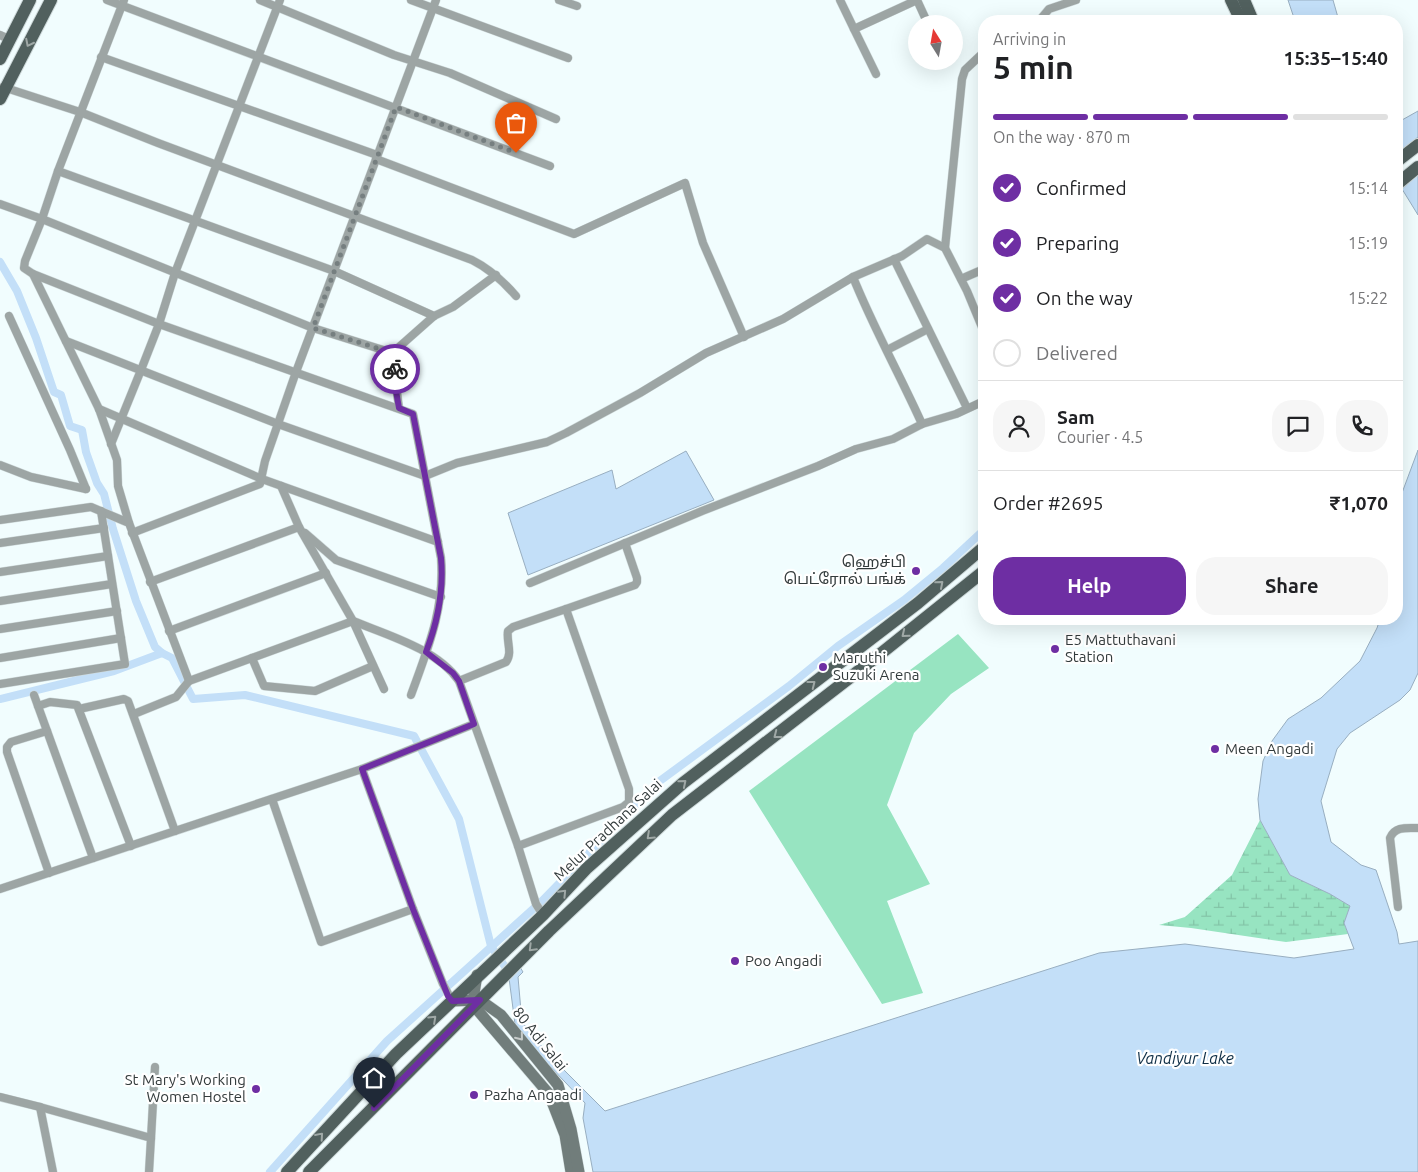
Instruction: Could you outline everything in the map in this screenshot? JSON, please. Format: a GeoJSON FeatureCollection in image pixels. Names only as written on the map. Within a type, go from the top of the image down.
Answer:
{"type":"FeatureCollection","features":[{"type":"Feature","properties":{"kind":"main road"},"geometry":{"type":"LineString","coordinates":[[0,59],[5,37],[30,0]]}},
{"type":"Feature","properties":{"kind":"main road"},"geometry":{"type":"LineString","coordinates":[[5,90],[51,0]]}},
{"type":"Feature","properties":{"kind":"main road"},"geometry":{"type":"LineString","coordinates":[[1231,0],[1238,15]]}},
{"type":"Feature","properties":{"kind":"main road"},"geometry":{"type":"LineString","coordinates":[[1244,0],[1250,15]]}},
{"type":"Feature","properties":{"kind":"main road"},"geometry":{"type":"LineString","coordinates":[[1403,156],[1418,144]]}},
{"type":"Feature","properties":{"kind":"main road"},"geometry":{"type":"LineString","coordinates":[[1403,179],[1418,167]]}},
{"type":"Feature","properties":{"kind":"main road","name":"Melur Pradhana Salai"},"geometry":{"type":"LineString","coordinates":[[287,1172],[396,1054],[450,999],[503,952],[539,909],[683,783],[918,603],[978,553]]}},
{"type":"Feature","properties":{"kind":"main road"},"geometry":{"type":"LineString","coordinates":[[309,1172],[476,1002],[672,815],[978,576]]}},
{"type":"Feature","properties":{"kind":"main road"},"geometry":{"type":"LineString","coordinates":[[476,1002],[477,975]]}},
{"type":"Feature","properties":{"kind":"main road"},"geometry":{"type":"LineString","coordinates":[[495,985],[494,1000],[501,1015]]}},
{"type":"Feature","properties":{"kind":"main road"},"geometry":{"type":"LineString","coordinates":[[450,999],[476,1002]]}},
{"type":"Feature","properties":{"kind":"main road","name":"80 Adi Salai"},"geometry":{"type":"LineString","coordinates":[[476,1002],[501,1015],[558,1084],[571,1129],[579,1172]]}},
{"type":"Feature","properties":{"kind":"main road","name":"80 Adi Salai"},"geometry":{"type":"LineString","coordinates":[[476,1002],[491,1024],[549,1094],[565,1135],[571,1172]]}},
{"type":"Feature","properties":{"kind":"main road"},"geometry":{"type":"LineString","coordinates":[[458,1022],[476,1018],[491,1024]]}},
{"type":"Feature","properties":{"kind":"street"},"geometry":{"type":"LineString","coordinates":[[108,0],[122,3],[550,166]]}},
{"type":"Feature","properties":{"kind":"street"},"geometry":{"type":"LineString","coordinates":[[260,0],[278,3],[394,55],[450,73],[556,119]]}},
{"type":"Feature","properties":{"kind":"street"},"geometry":{"type":"LineString","coordinates":[[411,0],[568,58]]}},
{"type":"Feature","properties":{"kind":"street"},"geometry":{"type":"LineString","coordinates":[[132,533],[260,484],[265,461],[296,372],[436,0]]}},
{"type":"Feature","properties":{"kind":"street"},"geometry":{"type":"LineString","coordinates":[[558,0],[577,6]]}},
{"type":"Feature","properties":{"kind":"street"},"geometry":{"type":"LineString","coordinates":[[840,0],[876,74]]}},
{"type":"Feature","properties":{"kind":"street"},"geometry":{"type":"LineString","coordinates":[[854,29],[917,0],[924,15]]}},
{"type":"Feature","properties":{"kind":"street"},"geometry":{"type":"LineString","coordinates":[[1044,15],[1049,9],[1076,0]]}},
{"type":"Feature","properties":{"kind":"street"},"geometry":{"type":"LineString","coordinates":[[122,3],[58,171],[24,268],[34,274],[159,324],[413,414],[426,476],[443,578],[437,620],[411,695]]}},
{"type":"Feature","properties":{"kind":"street"},"geometry":{"type":"LineString","coordinates":[[111,444],[159,324],[175,273],[278,3]]}},
{"type":"Feature","properties":{"kind":"street"},"geometry":{"type":"LineString","coordinates":[[101,57],[376,157],[574,234],[684,183],[703,243],[744,337]]}},
{"type":"Feature","properties":{"kind":"street"},"geometry":{"type":"LineString","coordinates":[[978,58],[965,70],[962,79],[945,248],[961,278],[978,318]]}},
{"type":"Feature","properties":{"kind":"street"},"geometry":{"type":"LineString","coordinates":[[5,90],[80,112],[216,165],[472,260],[496,274],[516,296]]}},
{"type":"Feature","properties":{"kind":"street"},"geometry":{"type":"LineString","coordinates":[[58,171],[334,271],[434,316]]}},
{"type":"Feature","properties":{"kind":"street"},"geometry":{"type":"LineString","coordinates":[[0,204],[42,219],[313,328],[396,354]]}},
{"type":"Feature","properties":{"kind":"street"},"geometry":{"type":"LineString","coordinates":[[66,341],[278,424],[426,476],[457,463],[547,442],[566,434],[640,393],[706,353],[783,320],[853,277],[894,259],[926,239],[945,248]]}},
{"type":"Feature","properties":{"kind":"street"},"geometry":{"type":"LineString","coordinates":[[894,259],[967,408]]}},
{"type":"Feature","properties":{"kind":"street"},"geometry":{"type":"LineString","coordinates":[[961,278],[978,271]]}},
{"type":"Feature","properties":{"kind":"street"},"geometry":{"type":"LineString","coordinates":[[34,274],[99,409],[117,460],[118,486],[132,533],[188,683]]}},
{"type":"Feature","properties":{"kind":"street"},"geometry":{"type":"LineString","coordinates":[[399,408],[395,377],[396,354],[404,341],[434,316],[453,307],[496,274]]}},
{"type":"Feature","properties":{"kind":"street"},"geometry":{"type":"LineString","coordinates":[[853,277],[922,424]]}},
{"type":"Feature","properties":{"kind":"street"},"geometry":{"type":"LineString","coordinates":[[0,465],[31,477],[86,489],[9,316]]}},
{"type":"Feature","properties":{"kind":"street"},"geometry":{"type":"LineString","coordinates":[[887,350],[928,329]]}},
{"type":"Feature","properties":{"kind":"street"},"geometry":{"type":"LineString","coordinates":[[530,583],[625,542],[856,449],[893,439],[922,424],[956,414],[978,403]]}},
{"type":"Feature","properties":{"kind":"street"},"geometry":{"type":"LineString","coordinates":[[99,409],[262,479],[438,542]]}},
{"type":"Feature","properties":{"kind":"street"},"geometry":{"type":"LineString","coordinates":[[281,486],[299,527],[353,620],[384,689]]}},
{"type":"Feature","properties":{"kind":"street"},"geometry":{"type":"LineString","coordinates":[[0,520],[91,507],[129,523]]}},
{"type":"Feature","properties":{"kind":"street"},"geometry":{"type":"LineString","coordinates":[[0,684],[125,664],[104,528],[108,513]]}},
{"type":"Feature","properties":{"kind":"street"},"geometry":{"type":"LineString","coordinates":[[299,527],[336,560],[441,597]]}},
{"type":"Feature","properties":{"kind":"street"},"geometry":{"type":"LineString","coordinates":[[150,582],[299,527]]}},
{"type":"Feature","properties":{"kind":"street"},"geometry":{"type":"LineString","coordinates":[[0,543],[104,528]]}},
{"type":"Feature","properties":{"kind":"street"},"geometry":{"type":"LineString","coordinates":[[459,681],[506,662],[509,658],[508,631],[513,626],[635,585],[638,578],[625,542]]}},
{"type":"Feature","properties":{"kind":"street"},"geometry":{"type":"LineString","coordinates":[[0,572],[108,556]]}},
{"type":"Feature","properties":{"kind":"street"},"geometry":{"type":"LineString","coordinates":[[169,631],[326,573]]}},
{"type":"Feature","properties":{"kind":"street"},"geometry":{"type":"LineString","coordinates":[[0,601],[112,584]]}},
{"type":"Feature","properties":{"kind":"street"},"geometry":{"type":"LineString","coordinates":[[518,846],[624,807],[629,802],[630,797],[566,609]]}},
{"type":"Feature","properties":{"kind":"street"},"geometry":{"type":"LineString","coordinates":[[0,630],[116,611]]}},
{"type":"Feature","properties":{"kind":"street"},"geometry":{"type":"LineString","coordinates":[[134,714],[176,697],[188,683],[353,620],[426,652],[453,673],[459,681],[539,909]]}},
{"type":"Feature","properties":{"kind":"street"},"geometry":{"type":"LineString","coordinates":[[0,658],[121,638]]}},
{"type":"Feature","properties":{"kind":"street"},"geometry":{"type":"LineString","coordinates":[[252,658],[264,686],[315,691],[373,666]]}},
{"type":"Feature","properties":{"kind":"street"},"geometry":{"type":"LineString","coordinates":[[34,695],[93,858]]}},
{"type":"Feature","properties":{"kind":"street"},"geometry":{"type":"LineString","coordinates":[[79,709],[124,698],[131,705],[175,831]]}},
{"type":"Feature","properties":{"kind":"street"},"geometry":{"type":"LineString","coordinates":[[38,706],[50,702],[77,705],[131,846]]}},
{"type":"Feature","properties":{"kind":"street"},"geometry":{"type":"LineString","coordinates":[[0,889],[362,769],[417,745],[474,724]]}},
{"type":"Feature","properties":{"kind":"street"},"geometry":{"type":"LineString","coordinates":[[47,731],[11,742],[7,747],[7,752],[48,873]]}},
{"type":"Feature","properties":{"kind":"street"},"geometry":{"type":"LineString","coordinates":[[362,769],[413,909],[450,999]]}},
{"type":"Feature","properties":{"kind":"street"},"geometry":{"type":"LineString","coordinates":[[272,799],[321,942],[413,909]]}},
{"type":"Feature","properties":{"kind":"street"},"geometry":{"type":"LineString","coordinates":[[1398,907],[1390,838],[1392,832],[1398,829],[1418,828]]}},
{"type":"Feature","properties":{"kind":"street"},"geometry":{"type":"LineString","coordinates":[[149,1172],[155,1067]]}},
{"type":"Feature","properties":{"kind":"street"},"geometry":{"type":"LineString","coordinates":[[0,1097],[151,1138]]}},
{"type":"Feature","properties":{"kind":"street"},"geometry":{"type":"LineString","coordinates":[[40,1107],[53,1172]]}},
{"type":"Feature","properties":{"kind":"green space"},"geometry":{"type":"Polygon","coordinates":[[[958,634],[989,668],[951,694],[914,733],[887,805],[930,884],[887,901],[923,993],[882,1004],[749,791],[958,634]]]}},
{"type":"Feature","properties":{"kind":"green space"},"geometry":{"type":"Polygon","coordinates":[[[1260,820],[1290,875],[1350,906],[1344,923],[1348,934],[1286,942],[1159,925],[1185,917],[1232,875],[1260,820]]]}},
{"type":"Feature","properties":{"kind":"water"},"geometry":{"type":"Polygon","coordinates":[[[1288,0],[1333,0],[1337,15],[1293,15],[1288,0]]]}},
{"type":"Feature","properties":{"kind":"water"},"geometry":{"type":"Polygon","coordinates":[[[1418,111],[1418,137],[1403,149],[1403,119],[1418,111]]]}},
{"type":"Feature","properties":{"kind":"water"},"geometry":{"type":"Polygon","coordinates":[[[1418,174],[1418,215],[1403,191],[1403,188],[1418,174]]]}},
{"type":"Feature","properties":{"kind":"water","name":"Vandiyur Lake"},"geometry":{"type":"Polygon","coordinates":[[[1418,450],[1418,673],[1410,690],[1400,700],[1350,733],[1337,749],[1321,801],[1331,842],[1361,865],[1376,870],[1397,932],[1399,944],[1418,941],[1418,1172],[593,1172],[583,1118],[585,1103],[544,1060],[515,1024],[509,978],[520,967],[523,972],[518,977],[522,1022],[549,1055],[605,1111],[1099,953],[1185,944],[1294,958],[1354,949],[1344,923],[1350,906],[1290,875],[1260,820],[1258,799],[1263,761],[1272,741],[1288,719],[1321,698],[1360,661],[1378,625],[1403,625],[1403,490],[1418,450]]]}},
{"type":"Feature","properties":{"kind":"water"},"geometry":{"type":"Polygon","coordinates":[[[686,451],[714,500],[528,575],[508,513],[612,470],[616,489],[686,451]]]}},
{"type":"Feature","properties":{"kind":"waterway"},"geometry":{"type":"LineString","coordinates":[[0,262],[17,291],[36,338],[54,392],[61,395],[70,426],[82,430],[86,452],[97,483],[104,494],[136,601],[155,647],[162,653]]}},
{"type":"Feature","properties":{"kind":"waterway"},"geometry":{"type":"LineString","coordinates":[[270,1172],[387,1041],[542,901],[657,783],[789,686],[838,646],[904,600],[978,536]]}},
{"type":"Feature","properties":{"kind":"waterway"},"geometry":{"type":"LineString","coordinates":[[0,699],[114,671],[162,653],[172,658],[193,699],[245,695],[414,736],[459,819],[491,946],[510,974]]}},
{"type":"Feature","properties":{"kind":"way so far"},"geometry":{"type":"LineString","coordinates":[[395,369],[396,354],[313,328],[396,107],[516,153]]}},
{"type":"Feature","properties":{"kind":"place","name":"ஹெச்பி பெட்ரோல் பங்க்"},"geometry":{"type":"Point","coordinates":[916,571]}},
{"type":"Feature","properties":{"kind":"place","name":"E5 Mattuthavani Station"},"geometry":{"type":"Point","coordinates":[1055,649]}},
{"type":"Feature","properties":{"kind":"place","name":"Maruthi Suzuki Arena"},"geometry":{"type":"Point","coordinates":[823,667]}},
{"type":"Feature","properties":{"kind":"place","name":"Meen Angadi"},"geometry":{"type":"Point","coordinates":[1215,749]}},
{"type":"Feature","properties":{"kind":"place","name":"Poo Angadi"},"geometry":{"type":"Point","coordinates":[735,961]}},
{"type":"Feature","properties":{"kind":"place","name":"St Mary's Working Women Hostel"},"geometry":{"type":"Point","coordinates":[256,1089]}},
{"type":"Feature","properties":{"kind":"place","name":"Pazha Angaadi"},"geometry":{"type":"Point","coordinates":[474,1095]}},
{"type":"Feature","properties":{"kind":"route"},"geometry":{"type":"LineString","coordinates":[[374,1108],[480,1000],[452,1001],[448,996],[413,909],[362,769],[417,745],[474,724],[459,681],[453,673],[426,652],[439,614],[443,578],[441,558],[413,414],[399,408],[395,369]]}}]}
